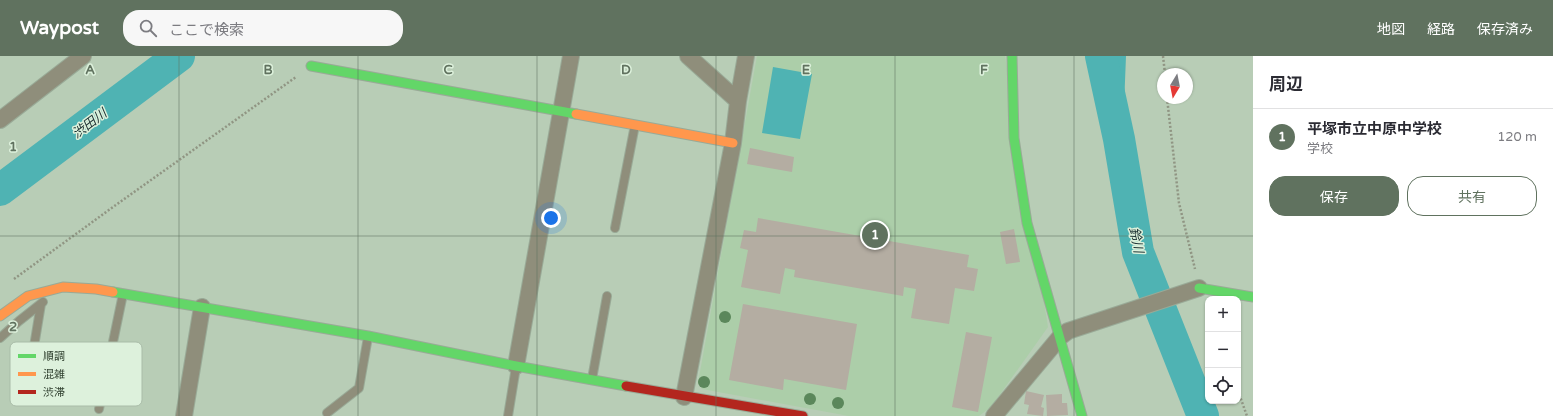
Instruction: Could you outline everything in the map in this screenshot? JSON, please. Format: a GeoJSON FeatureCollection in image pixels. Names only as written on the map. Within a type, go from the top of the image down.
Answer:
{"type":"FeatureCollection","features":[{"type":"Feature","properties":{"kind":"street"},"geometry":{"type":"LineString","coordinates":[[0,120],[83,56]]}},
{"type":"Feature","properties":{"kind":"street"},"geometry":{"type":"LineString","coordinates":[[516,366],[571,56]]}},
{"type":"Feature","properties":{"kind":"street"},"geometry":{"type":"LineString","coordinates":[[688,56],[738,101]]}},
{"type":"Feature","properties":{"kind":"street"},"geometry":{"type":"LineString","coordinates":[[684,397],[732,143],[746,56]]}},
{"type":"Feature","properties":{"kind":"street"},"geometry":{"type":"LineString","coordinates":[[1012,56],[1014,138],[1027,223],[1064,334],[1082,416]]}},
{"type":"Feature","properties":{"kind":"street"},"geometry":{"type":"LineString","coordinates":[[311,66],[561,113],[732,143]]}},
{"type":"Feature","properties":{"kind":"street"},"geometry":{"type":"LineString","coordinates":[[0,316],[28,296],[63,287],[96,289],[368,336],[516,366],[684,397],[801,416]]}},
{"type":"Feature","properties":{"kind":"street"},"geometry":{"type":"LineString","coordinates":[[994,416],[1064,334],[1199,288],[1253,296]]}},
{"type":"Feature","properties":{"kind":"street"},"geometry":{"type":"LineString","coordinates":[[184,416],[202,307]]}},
{"type":"Feature","properties":{"kind":"lane"},"geometry":{"type":"LineString","coordinates":[[615,228],[634,126]]}},
{"type":"Feature","properties":{"kind":"lane"},"geometry":{"type":"LineString","coordinates":[[0,338],[63,287]]}},
{"type":"Feature","properties":{"kind":"lane"},"geometry":{"type":"LineString","coordinates":[[113,342],[123,293]]}},
{"type":"Feature","properties":{"kind":"lane"},"geometry":{"type":"LineString","coordinates":[[592,379],[607,296]]}},
{"type":"Feature","properties":{"kind":"lane"},"geometry":{"type":"LineString","coordinates":[[35,342],[42,304]]}},
{"type":"Feature","properties":{"kind":"lane"},"geometry":{"type":"LineString","coordinates":[[327,413],[359,388],[368,336]]}},
{"type":"Feature","properties":{"kind":"lane"},"geometry":{"type":"LineString","coordinates":[[508,416],[516,366]]}},
{"type":"Feature","properties":{"kind":"path"},"geometry":{"type":"LineString","coordinates":[[1163,56],[1164,68]]}},
{"type":"Feature","properties":{"kind":"path"},"geometry":{"type":"LineString","coordinates":[[13,281],[113,206],[311,66]]}},
{"type":"Feature","properties":{"kind":"path"},"geometry":{"type":"LineString","coordinates":[[1168,104],[1179,203],[1199,288]]}},
{"type":"Feature","properties":{"kind":"path"},"geometry":{"type":"LineString","coordinates":[[1241,399],[1247,416]]}},
{"type":"Feature","properties":{"kind":"shaded area"},"geometry":{"type":"Polygon","coordinates":[[[757,56],[1005,56],[1048,327],[991,407],[979,416],[849,416],[702,389],[698,383],[757,56]]]}},
{"type":"Feature","properties":{"kind":"water"},"geometry":{"type":"Polygon","coordinates":[[[1108,56],[1126,56],[1122,157],[1108,56]]]}},
{"type":"Feature","properties":{"kind":"water"},"geometry":{"type":"Polygon","coordinates":[[[773,67],[812,74],[800,139],[762,133],[773,67]]]}},
{"type":"Feature","properties":{"kind":"building"},"geometry":{"type":"Polygon","coordinates":[[[750,148],[794,157],[792,172],[747,164],[750,148]]]}},
{"type":"Feature","properties":{"kind":"building"},"geometry":{"type":"Polygon","coordinates":[[[758,218],[969,255],[967,267],[978,269],[974,291],[955,288],[949,324],[911,318],[916,289],[904,287],[903,296],[794,277],[795,270],[785,268],[780,294],[741,287],[748,250],[740,248],[744,230],[756,232],[758,218]]]}},
{"type":"Feature","properties":{"kind":"building"},"geometry":{"type":"Polygon","coordinates":[[[1014,229],[1020,262],[1006,264],[1000,232],[1014,229]]]}},
{"type":"Feature","properties":{"kind":"building"},"geometry":{"type":"Polygon","coordinates":[[[743,304],[857,324],[846,390],[784,379],[783,390],[729,380],[743,304]]]}},
{"type":"Feature","properties":{"kind":"building"},"geometry":{"type":"Polygon","coordinates":[[[966,332],[992,337],[978,412],[952,407],[966,332]]]}},
{"type":"Feature","properties":{"kind":"building"},"geometry":{"type":"Polygon","coordinates":[[[1026,391],[1044,395],[1041,407],[1044,408],[1043,416],[1027,414],[1029,405],[1024,404],[1026,391]]]}},
{"type":"Feature","properties":{"kind":"building"},"geometry":{"type":"Polygon","coordinates":[[[1062,394],[1062,403],[1067,403],[1068,415],[1047,416],[1046,395],[1062,394]]]}},
{"type":"Feature","properties":{"kind":"waterway","name":"渋田川"},"geometry":{"type":"LineString","coordinates":[[0,190],[179,56]]}},
{"type":"Feature","properties":{"kind":"waterway","name":"鈴川"},"geometry":{"type":"LineString","coordinates":[[1101,56],[1119,139],[1138,252],[1203,416]]}},
{"type":"Feature","properties":{"kind":"traffic: fast"},"geometry":{"type":"LineString","coordinates":[[1012,56],[1014,138],[1027,223],[1082,416]]}},
{"type":"Feature","properties":{"kind":"traffic: fast"},"geometry":{"type":"LineString","coordinates":[[311,66],[576,114]]}},
{"type":"Feature","properties":{"kind":"traffic: fast"},"geometry":{"type":"LineString","coordinates":[[1199,288],[1253,297]]}},
{"type":"Feature","properties":{"kind":"traffic: fast"},"geometry":{"type":"LineString","coordinates":[[113,292],[368,336],[516,366],[626,386]]}},
{"type":"Feature","properties":{"kind":"traffic: slow"},"geometry":{"type":"LineString","coordinates":[[576,114],[733,143]]}},
{"type":"Feature","properties":{"kind":"traffic: slow"},"geometry":{"type":"LineString","coordinates":[[0,316],[28,296],[63,287],[96,289],[113,292]]}},
{"type":"Feature","properties":{"kind":"traffic: jam"},"geometry":{"type":"LineString","coordinates":[[626,386],[803,416]]}},
{"type":"Feature","properties":{"kind":"place","name":"平塚市立中原中学校"},"geometry":{"type":"Point","coordinates":[875,235]}}]}
